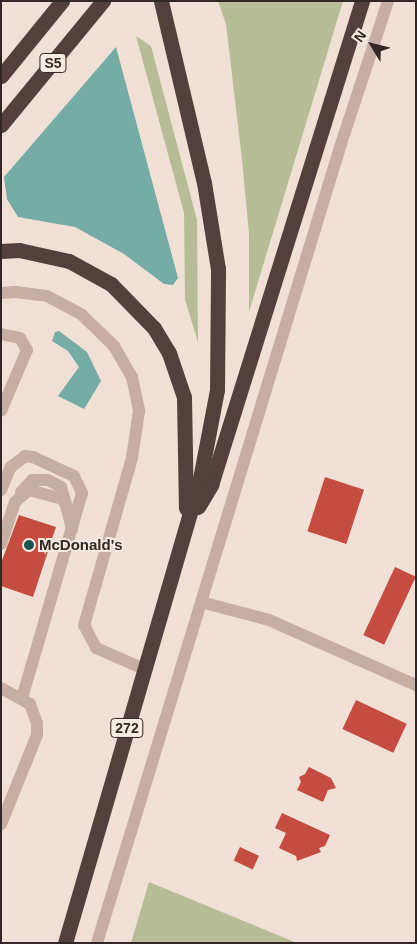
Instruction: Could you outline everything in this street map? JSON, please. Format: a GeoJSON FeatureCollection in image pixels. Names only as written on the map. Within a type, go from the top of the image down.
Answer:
{"type":"FeatureCollection","features":[{"type":"Feature","properties":{"kind":"highway","name":"S5"},"geometry":{"type":"LineString","coordinates":[[1,76],[62,1]]}},
{"type":"Feature","properties":{"kind":"highway","name":"S5"},"geometry":{"type":"LineString","coordinates":[[1,125],[104,1]]}},
{"type":"Feature","properties":{"kind":"highway"},"geometry":{"type":"LineString","coordinates":[[161,1],[204,183],[218,268],[217,390],[200,479],[186,528]]}},
{"type":"Feature","properties":{"kind":"highway"},"geometry":{"type":"LineString","coordinates":[[186,528],[211,485],[362,1]]}},
{"type":"Feature","properties":{"kind":"highway"},"geometry":{"type":"LineString","coordinates":[[1,251],[18,250],[69,261],[111,284],[154,328],[169,353],[184,397],[186,528]]}},
{"type":"Feature","properties":{"kind":"highway","name":"272"},"geometry":{"type":"LineString","coordinates":[[65,943],[186,528]]}},
{"type":"Feature","properties":{"kind":"street"},"geometry":{"type":"LineString","coordinates":[[97,943],[341,144],[388,1]]}},
{"type":"Feature","properties":{"kind":"street"},"geometry":{"type":"LineString","coordinates":[[1,293],[15,292],[48,296],[82,315],[114,346],[132,377],[139,411],[132,458],[84,625],[96,648],[144,669]]}},
{"type":"Feature","properties":{"kind":"street"},"geometry":{"type":"LineString","coordinates":[[1,334],[20,338],[28,350],[1,411]]}},
{"type":"Feature","properties":{"kind":"street"},"geometry":{"type":"LineString","coordinates":[[1,490],[11,467],[25,456],[33,456],[74,476],[82,493],[22,698]]}},
{"type":"Feature","properties":{"kind":"street"},"geometry":{"type":"LineString","coordinates":[[1,544],[15,502],[28,483],[38,478],[61,487],[72,531]]}},
{"type":"Feature","properties":{"kind":"street"},"geometry":{"type":"LineString","coordinates":[[200,602],[269,620],[416,685]]}},
{"type":"Feature","properties":{"kind":"street"},"geometry":{"type":"LineString","coordinates":[[1,688],[22,698],[36,713],[36,735],[3,817]]}},
{"type":"Feature","properties":{"kind":"green space"},"geometry":{"type":"Polygon","coordinates":[[[218,1],[343,1],[249,312],[249,233],[242,160],[226,24],[218,1]]]}},
{"type":"Feature","properties":{"kind":"green space"},"geometry":{"type":"Polygon","coordinates":[[[136,36],[151,46],[197,220],[198,342],[185,300],[184,213],[136,36]]]}},
{"type":"Feature","properties":{"kind":"green space"},"geometry":{"type":"Polygon","coordinates":[[[149,882],[297,943],[131,943],[149,882]]]}},
{"type":"Feature","properties":{"kind":"water"},"geometry":{"type":"Polygon","coordinates":[[[116,47],[178,278],[173,285],[164,284],[124,254],[75,227],[18,217],[7,199],[4,177],[116,47]]]}},
{"type":"Feature","properties":{"kind":"water"},"geometry":{"type":"Polygon","coordinates":[[[59,331],[87,352],[101,381],[84,409],[58,396],[79,367],[68,351],[52,341],[55,332],[59,331]]]}},
{"type":"Feature","properties":{"kind":"building"},"geometry":{"type":"Polygon","coordinates":[[[325,477],[364,490],[346,544],[307,531],[325,477]]]}},
{"type":"Feature","properties":{"kind":"building","name":"McDonald's"},"geometry":{"type":"Polygon","coordinates":[[[19,515],[56,527],[33,597],[1,586],[1,563],[19,515]]]}},
{"type":"Feature","properties":{"kind":"building"},"geometry":{"type":"Polygon","coordinates":[[[395,567],[416,577],[384,645],[363,635],[395,567]]]}},
{"type":"Feature","properties":{"kind":"building"},"geometry":{"type":"Polygon","coordinates":[[[356,700],[407,724],[393,753],[342,729],[356,700]]]}},
{"type":"Feature","properties":{"kind":"building"},"geometry":{"type":"Polygon","coordinates":[[[309,767],[331,778],[336,788],[328,790],[323,802],[297,790],[301,782],[299,777],[305,774],[309,767]]]}},
{"type":"Feature","properties":{"kind":"building"},"geometry":{"type":"Polygon","coordinates":[[[282,813],[330,835],[325,846],[319,848],[321,852],[297,861],[296,856],[279,848],[286,833],[275,828],[282,813]]]}},
{"type":"Feature","properties":{"kind":"building"},"geometry":{"type":"Polygon","coordinates":[[[240,847],[259,856],[253,869],[234,861],[240,847]]]}},
{"type":"Feature","properties":{"kind":"place","name":"McDonald's"},"geometry":{"type":"Point","coordinates":[29,545]}}]}
